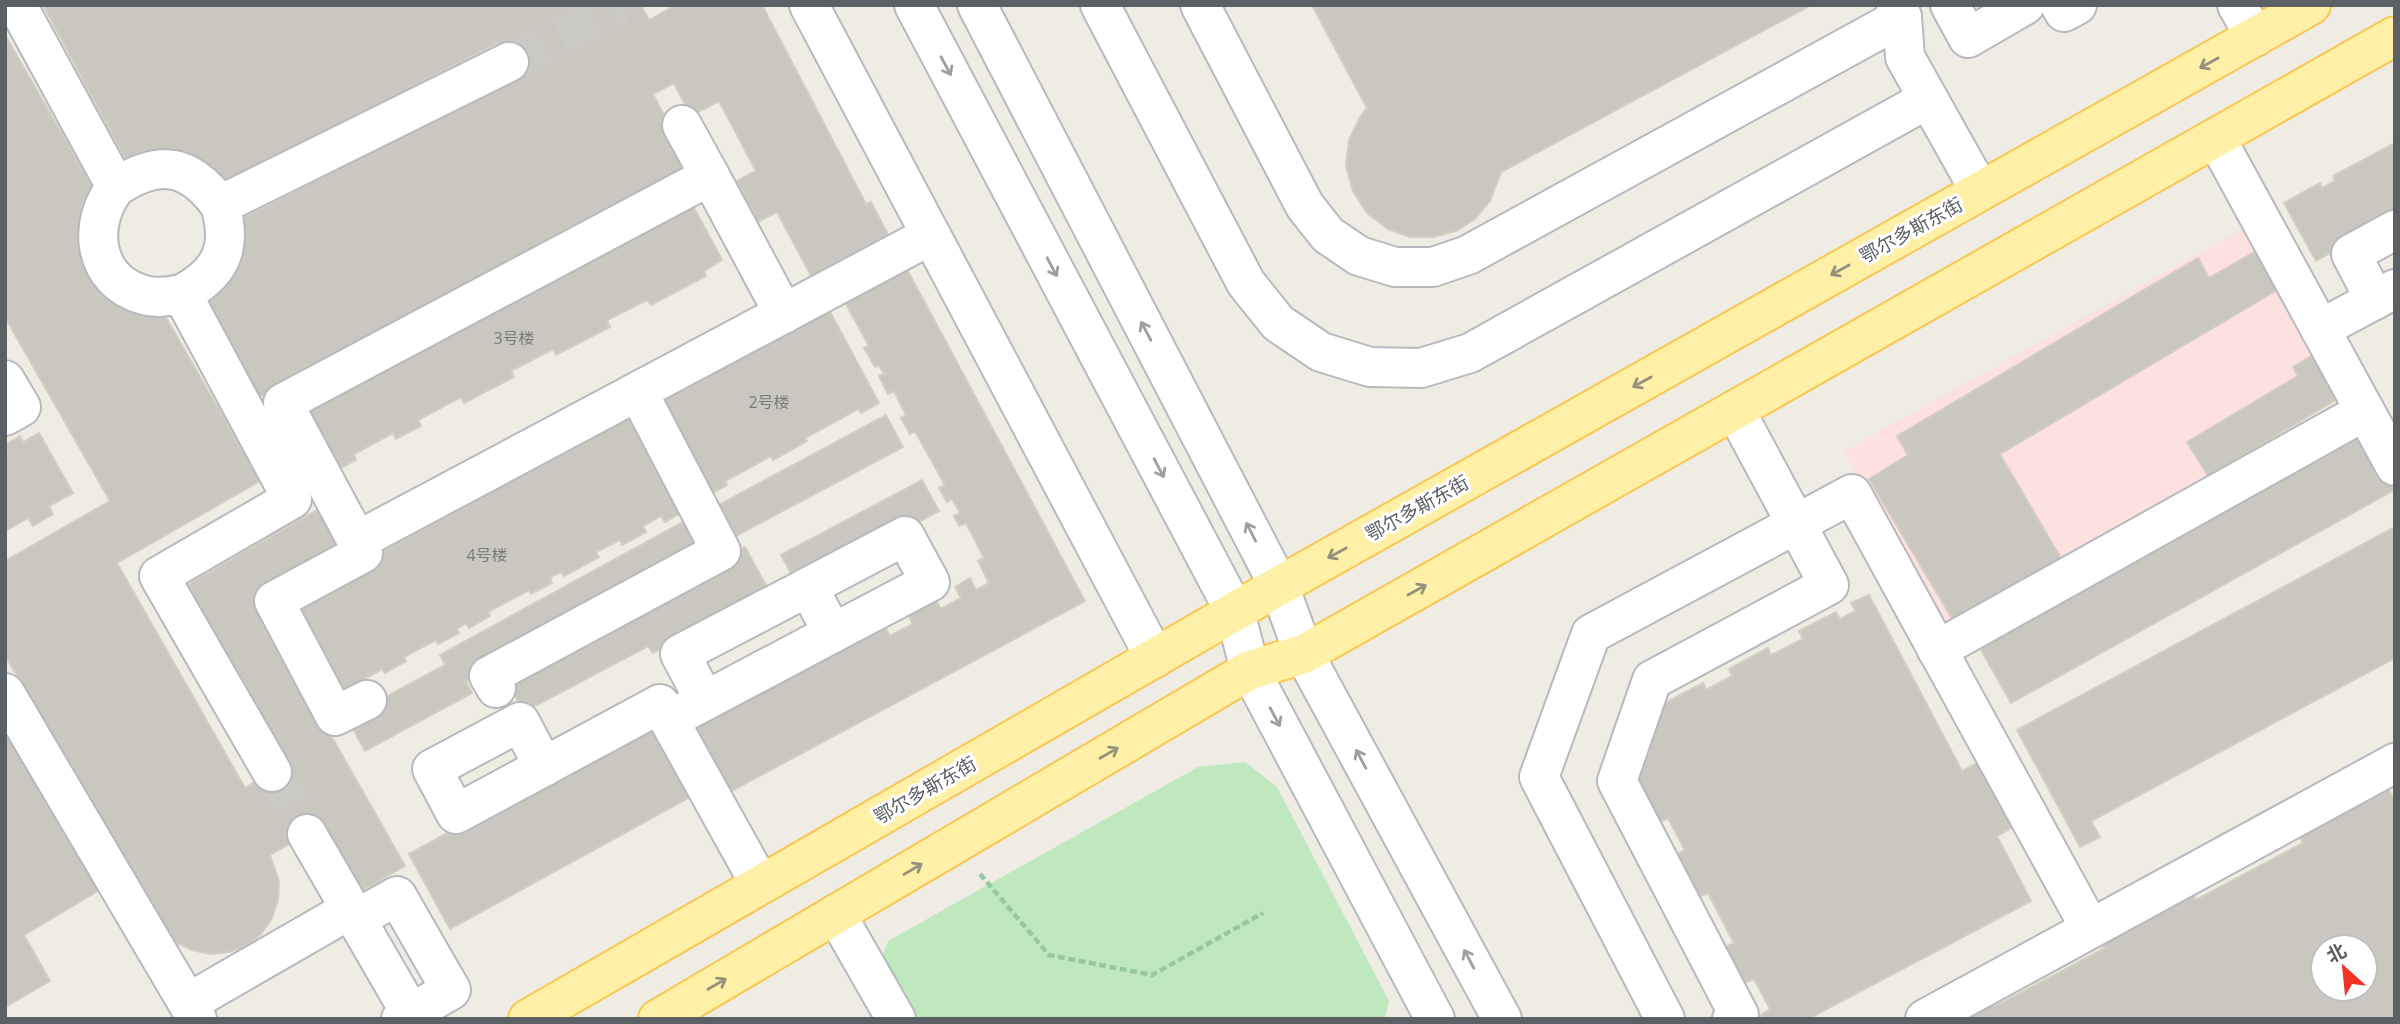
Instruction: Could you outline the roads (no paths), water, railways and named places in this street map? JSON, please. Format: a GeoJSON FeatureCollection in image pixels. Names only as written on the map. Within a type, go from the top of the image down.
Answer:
{"type":"FeatureCollection","features":[{"type":"Feature","properties":{"kind":"main road","name":"鄂尔多斯东街"},"geometry":{"type":"LineString","coordinates":[[528,1019],[1154,657],[1979,191],[2246,21],[2311,5]]}},
{"type":"Feature","properties":{"kind":"main road"},"geometry":{"type":"LineString","coordinates":[[659,1019],[1250,670],[1304,654],[2395,36]]}},
{"type":"Feature","properties":{"kind":"street"},"geometry":{"type":"LineString","coordinates":[[17,5],[117,187]]}},
{"type":"Feature","properties":{"kind":"street"},"geometry":{"type":"LineString","coordinates":[[809,5],[1154,657]]}},
{"type":"Feature","properties":{"kind":"street"},"geometry":{"type":"LineString","coordinates":[[914,5],[1235,612],[1250,670],[1429,1017]]}},
{"type":"Feature","properties":{"kind":"street"},"geometry":{"type":"LineString","coordinates":[[977,5],[1279,586],[1304,654],[1502,1019]]}},
{"type":"Feature","properties":{"kind":"street"},"geometry":{"type":"LineString","coordinates":[[1100,5],[1246,283],[1278,323],[1310,345],[1321,352],[1370,368],[1421,368],[1471,353],[1928,99]]}},
{"type":"Feature","properties":{"kind":"street"},"geometry":{"type":"LineString","coordinates":[[1200,5],[1305,206],[1328,235],[1359,256],[1395,267],[1433,267],[1468,255],[1899,11],[1905,57],[1979,191]]}},
{"type":"Feature","properties":{"kind":"street"},"geometry":{"type":"LineString","coordinates":[[1950,5],[1968,38],[2025,5]]}},
{"type":"Feature","properties":{"kind":"street"},"geometry":{"type":"LineString","coordinates":[[2060,5],[2064,12],[2077,5]]}},
{"type":"Feature","properties":{"kind":"street"},"geometry":{"type":"LineString","coordinates":[[220,205],[509,62]]}},
{"type":"Feature","properties":{"kind":"street"},"geometry":{"type":"LineString","coordinates":[[682,125],[784,314]]}},
{"type":"Feature","properties":{"kind":"street"},"geometry":{"type":"LineString","coordinates":[[2216,138],[2320,329],[2377,413],[2395,466]]}},
{"type":"Feature","properties":{"kind":"street"},"geometry":{"type":"LineString","coordinates":[[174,170],[192,176],[207,188],[220,205],[225,223],[225,246],[217,267],[202,283],[182,294],[163,298],[143,295],[125,286],[111,273],[101,256],[97,236],[99,216],[107,198],[117,187],[137,174],[174,170]]}},
{"type":"Feature","properties":{"kind":"street"},"geometry":{"type":"LineString","coordinates":[[366,700],[335,716],[274,601],[363,553],[283,403],[710,176]]}},
{"type":"Feature","properties":{"kind":"street"},"geometry":{"type":"LineString","coordinates":[[2320,329],[2385,295],[2350,254],[2395,230]]}},
{"type":"Feature","properties":{"kind":"street"},"geometry":{"type":"LineString","coordinates":[[357,541],[931,235]]}},
{"type":"Feature","properties":{"kind":"street"},"geometry":{"type":"LineString","coordinates":[[182,294],[292,499],[159,576],[272,772]]}},
{"type":"Feature","properties":{"kind":"street"},"geometry":{"type":"LineString","coordinates":[[5,380],[21,407],[5,416]]}},
{"type":"Feature","properties":{"kind":"street"},"geometry":{"type":"LineString","coordinates":[[496,688],[489,676],[721,551],[638,391]]}},
{"type":"Feature","properties":{"kind":"street"},"geometry":{"type":"LineString","coordinates":[[1732,1019],[1739,1015],[1617,781],[1652,680],[1829,585],[1735,410]]}},
{"type":"Feature","properties":{"kind":"street"},"geometry":{"type":"LineString","coordinates":[[1937,650],[2377,413]]}},
{"type":"Feature","properties":{"kind":"street"},"geometry":{"type":"LineString","coordinates":[[1665,1019],[1539,777],[1591,634],[1852,494],[2090,928]]}},
{"type":"Feature","properties":{"kind":"street"},"geometry":{"type":"LineString","coordinates":[[669,720],[705,701],[833,633],[930,582],[905,536],[680,654],[705,701]]}},
{"type":"Feature","properties":{"kind":"street"},"geometry":{"type":"LineString","coordinates":[[808,587],[833,633]]}},
{"type":"Feature","properties":{"kind":"street"},"geometry":{"type":"LineString","coordinates":[[5,693],[192,1011],[354,914]]}},
{"type":"Feature","properties":{"kind":"street"},"geometry":{"type":"LineString","coordinates":[[544,766],[660,704],[760,884]]}},
{"type":"Feature","properties":{"kind":"street"},"geometry":{"type":"LineString","coordinates":[[1925,1019],[2395,763]]}},
{"type":"Feature","properties":{"kind":"street"},"geometry":{"type":"LineString","coordinates":[[307,834],[354,914],[409,1017]]}},
{"type":"Feature","properties":{"kind":"street"},"geometry":{"type":"LineString","coordinates":[[836,914],[896,1019]]}},
{"type":"Feature","properties":{"kind":"tunnel"},"geometry":{"type":"LineString","coordinates":[[509,62],[621,5]]}},
{"type":"Feature","properties":{"kind":"tunnel"},"geometry":{"type":"LineString","coordinates":[[272,772],[307,834]]}}]}
